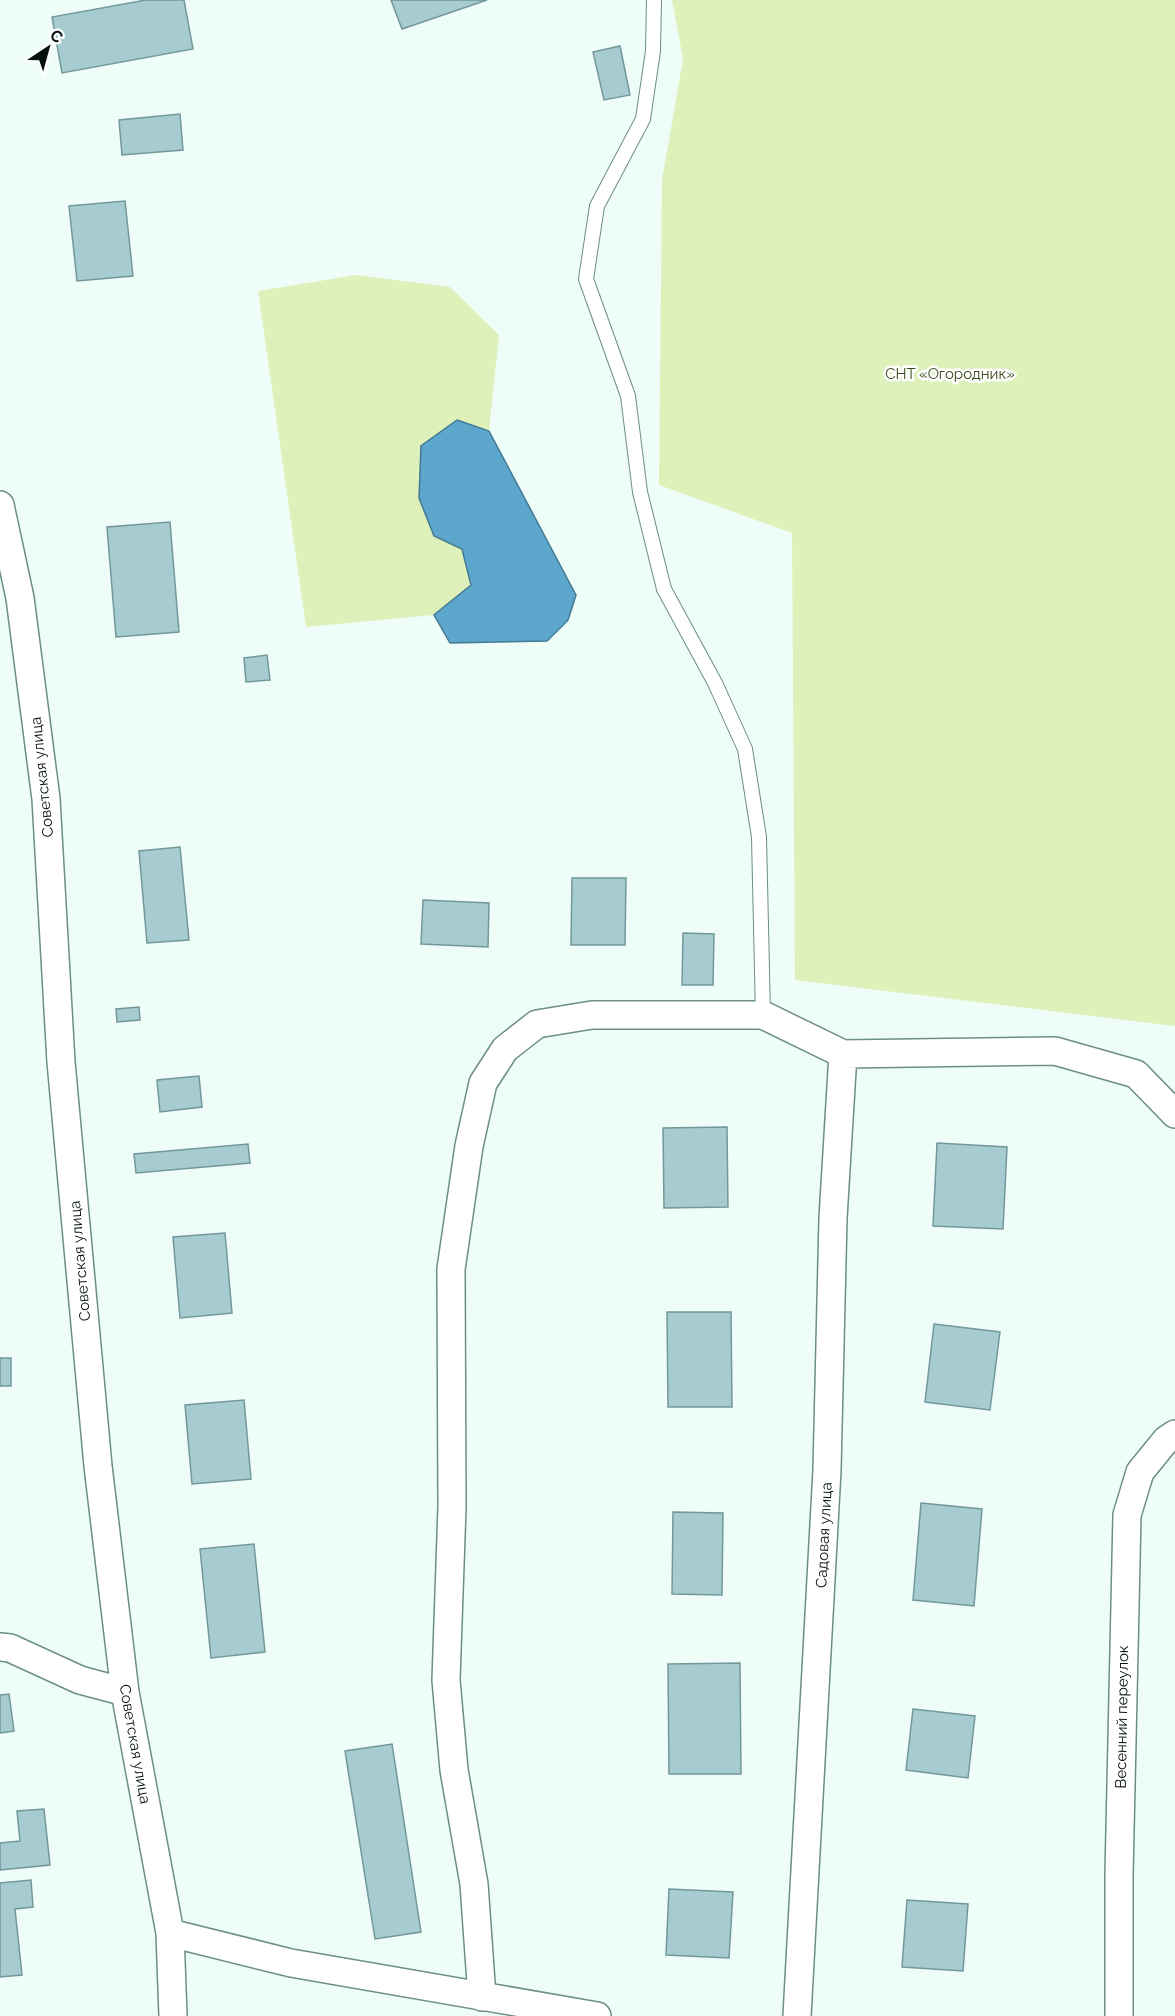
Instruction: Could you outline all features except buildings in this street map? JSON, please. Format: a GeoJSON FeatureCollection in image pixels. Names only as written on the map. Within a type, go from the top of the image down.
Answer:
{"type":"FeatureCollection","features":[{"type":"Feature","properties":{"kind":"street","name":"Советская улица"},"geometry":{"type":"LineString","coordinates":[[0,505],[20,598],[46,799],[61,1062],[98,1466],[125,1692],[170,1933],[173,2016]]}},
{"type":"Feature","properties":{"kind":"street"},"geometry":{"type":"LineString","coordinates":[[482,1997],[474,1884],[454,1770],[446,1680],[452,1507],[451,1269],[470,1146],[483,1083],[505,1048],[537,1024],[592,1015],[763,1015],[843,1054],[1055,1051],[1136,1074],[1175,1114]]}},
{"type":"Feature","properties":{"kind":"street","name":"Садовая улица"},"geometry":{"type":"LineString","coordinates":[[797,2016],[827,1470],[833,1218],[843,1054]]}},
{"type":"Feature","properties":{"kind":"street","name":"Весенний переулок"},"geometry":{"type":"LineString","coordinates":[[1119,2016],[1119,1875],[1127,1515],[1140,1472],[1166,1440],[1175,1434]]}},
{"type":"Feature","properties":{"kind":"street"},"geometry":{"type":"LineString","coordinates":[[0,1647],[10,1648],[80,1680],[125,1692]]}},
{"type":"Feature","properties":{"kind":"street"},"geometry":{"type":"LineString","coordinates":[[170,1933],[291,1963],[597,2016]]}},
{"type":"Feature","properties":{"kind":"lane"},"geometry":{"type":"LineString","coordinates":[[654,0],[653,51],[644,119],[597,206],[586,279],[628,396],[640,492],[664,589],[715,683],[745,749],[759,837],[763,1015]]}},
{"type":"Feature","properties":{"kind":"green space","name":"СНТ «Огородник»"},"geometry":{"type":"Polygon","coordinates":[[[672,0],[1175,0],[1175,1026],[795,980],[792,533],[659,485],[662,180],[683,59],[672,0]]]}},
{"type":"Feature","properties":{"kind":"green space"},"geometry":{"type":"Polygon","coordinates":[[[356,275],[450,287],[499,335],[489,431],[456,420],[434,535],[462,549],[471,586],[434,615],[306,627],[258,291],[356,275]]]}},
{"type":"Feature","properties":{"kind":"water"},"geometry":{"type":"Polygon","coordinates":[[[457,420],[489,431],[576,595],[568,620],[547,641],[450,643],[434,615],[471,585],[462,549],[434,536],[419,498],[421,446],[457,420]]]}}]}
